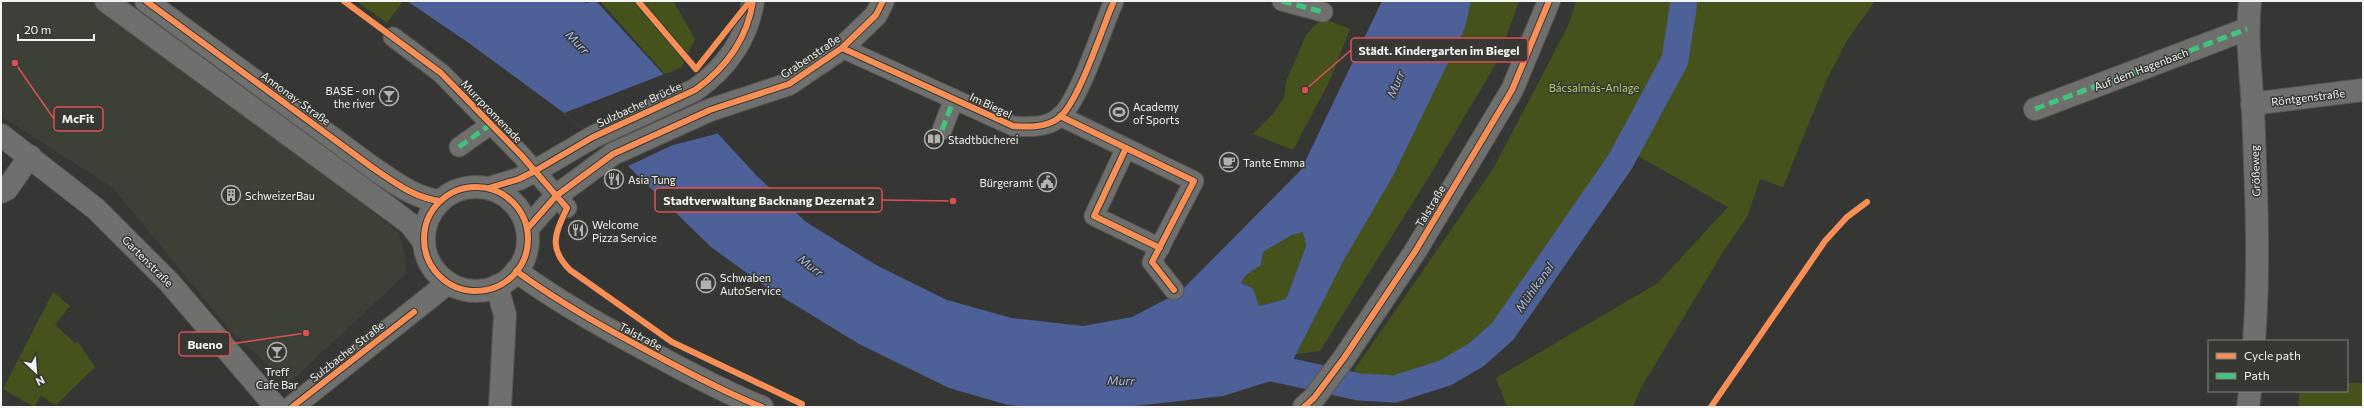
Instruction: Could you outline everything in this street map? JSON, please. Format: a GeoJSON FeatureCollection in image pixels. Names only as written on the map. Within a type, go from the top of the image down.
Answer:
{"type":"FeatureCollection","features":[{"type":"Feature","properties":{"kind":"street"},"geometry":{"type":"LineString","coordinates":[[106,1],[410,224],[424,242],[430,264],[448,283],[468,290],[483,290],[497,286],[516,271],[522,263],[528,246],[527,228],[522,214],[514,202],[502,193],[489,188],[472,187],[460,190],[440,201],[428,216],[424,242]]}},
{"type":"Feature","properties":{"kind":"street","name":"Annonay-Straße"},"geometry":{"type":"LineString","coordinates":[[146,1],[373,168],[408,191],[428,200],[440,201]]}},
{"type":"Feature","properties":{"kind":"street","name":"Sulzbacher Brücke"},"geometry":{"type":"LineString","coordinates":[[535,172],[593,137],[695,90],[717,74],[733,55],[751,16],[753,1]]}},
{"type":"Feature","properties":{"kind":"street","name":"Grabenstraße"},"geometry":{"type":"LineString","coordinates":[[562,202],[613,154],[710,110],[789,84],[842,48],[876,15],[883,1]]}},
{"type":"Feature","properties":{"kind":"street","name":"Im Biegel"},"geometry":{"type":"LineString","coordinates":[[842,48],[1013,126],[1032,127],[1060,116],[1073,101],[1114,1]]}},
{"type":"Feature","properties":{"kind":"street"},"geometry":{"type":"LineString","coordinates":[[1282,1],[1323,12]]}},
{"type":"Feature","properties":{"kind":"street","name":"Talstraße"},"geometry":{"type":"LineString","coordinates":[[1309,402],[1344,358],[1416,250],[1512,90],[1549,1]]}},
{"type":"Feature","properties":{"kind":"street","name":"Größeweg"},"geometry":{"type":"LineString","coordinates":[[2250,1],[2247,29],[2258,243],[2254,340]]}},
{"type":"Feature","properties":{"kind":"street","name":"Auf dem Hagenbach"},"geometry":{"type":"LineString","coordinates":[[2035,109],[2247,29]]}},
{"type":"Feature","properties":{"kind":"street","name":"Murrpromenade"},"geometry":{"type":"LineString","coordinates":[[393,37],[441,73],[562,202]]}},
{"type":"Feature","properties":{"kind":"street","name":"Röntgenstraße"},"geometry":{"type":"LineString","coordinates":[[2252,104],[2363,90]]}},
{"type":"Feature","properties":{"kind":"street","name":"Im Biegel"},"geometry":{"type":"LineString","coordinates":[[942,130],[954,99]]}},
{"type":"Feature","properties":{"kind":"street"},"geometry":{"type":"LineString","coordinates":[[1060,116],[1194,181],[1152,262],[1174,290]]}},
{"type":"Feature","properties":{"kind":"street"},"geometry":{"type":"LineString","coordinates":[[459,147],[490,125]]}},
{"type":"Feature","properties":{"kind":"street","name":"Gartenstraße"},"geometry":{"type":"LineString","coordinates":[[1,135],[30,156],[96,209],[169,282],[276,407]]}},
{"type":"Feature","properties":{"kind":"street"},"geometry":{"type":"LineString","coordinates":[[1126,148],[1094,216],[1160,248]]}},
{"type":"Feature","properties":{"kind":"street"},"geometry":{"type":"LineString","coordinates":[[1,192],[7,189],[30,156]]}},
{"type":"Feature","properties":{"kind":"street"},"geometry":{"type":"LineString","coordinates":[[489,188],[535,172]]}},
{"type":"Feature","properties":{"kind":"street"},"geometry":{"type":"LineString","coordinates":[[527,228],[562,202]]}},
{"type":"Feature","properties":{"kind":"street","name":"Talstraße"},"geometry":{"type":"LineString","coordinates":[[516,271],[552,297],[626,340],[704,380],[762,407]]}},
{"type":"Feature","properties":{"kind":"street","name":"Sulzbacher Straße"},"geometry":{"type":"LineString","coordinates":[[292,407],[448,283]]}},
{"type":"Feature","properties":{"kind":"street"},"geometry":{"type":"LineString","coordinates":[[497,286],[504,315],[500,407]]}},
{"type":"Feature","properties":{"kind":"street"},"geometry":{"type":"LineString","coordinates":[[2248,407],[2250,392]]}},
{"type":"Feature","properties":{"kind":"shaded area","name":"SchweizerBau"},"geometry":{"type":"Polygon","coordinates":[[[1,1],[94,1],[293,147],[399,233],[405,253],[406,274],[288,384],[229,329],[113,188],[1,116],[1,1]]]}},
{"type":"Feature","properties":{"kind":"green space"},"geometry":{"type":"Polygon","coordinates":[[[356,1],[403,1],[387,23],[356,1]]]}},
{"type":"Feature","properties":{"kind":"green space"},"geometry":{"type":"Polygon","coordinates":[[[600,1],[673,1],[695,39],[681,68],[665,74],[600,1]]]}},
{"type":"Feature","properties":{"kind":"green space"},"geometry":{"type":"Polygon","coordinates":[[[1471,1],[1519,1],[1498,60],[1427,180],[1320,351],[1296,354],[1345,258],[1393,175],[1465,28],[1471,1]]]}},
{"type":"Feature","properties":{"kind":"green space","name":"Bácsalmás-Anlage"},"geometry":{"type":"Polygon","coordinates":[[[1576,1],[1875,1],[1846,42],[1827,79],[1783,187],[1760,179],[1747,217],[1723,252],[1641,388],[1633,407],[1507,407],[1496,378],[1658,283],[1728,207],[1617,144],[1483,340],[1465,354],[1420,376],[1398,381],[1348,379],[1493,169],[1568,26],[1576,1]]]}},
{"type":"Feature","properties":{"kind":"green space"},"geometry":{"type":"Polygon","coordinates":[[[1322,18],[1350,29],[1329,82],[1293,150],[1253,134],[1273,114],[1284,97],[1286,82],[1306,35],[1322,18]]]}},
{"type":"Feature","properties":{"kind":"green space"},"geometry":{"type":"Polygon","coordinates":[[[1303,232],[1306,246],[1286,299],[1259,306],[1253,288],[1241,283],[1246,275],[1261,265],[1263,252],[1292,235],[1303,232]]]}},
{"type":"Feature","properties":{"kind":"green space"},"geometry":{"type":"Polygon","coordinates":[[[53,292],[70,306],[55,325],[75,343],[78,342],[95,367],[56,405],[41,396],[34,407],[3,389],[53,292]]]}},
{"type":"Feature","properties":{"kind":"green space"},"geometry":{"type":"Polygon","coordinates":[[[2348,383],[2363,383],[2363,407],[2298,407],[2300,392],[2348,392],[2348,383]]]}},
{"type":"Feature","properties":{"kind":"water","name":"Murr"},"geometry":{"type":"Polygon","coordinates":[[[407,1],[585,1],[585,3],[596,1],[756,175],[806,222],[876,265],[947,300],[1012,318],[1083,326],[1132,317],[1180,292],[1301,170],[1382,1],[1471,1],[1465,28],[1393,176],[1345,258],[1291,364],[1271,381],[1223,396],[1127,407],[1026,407],[1008,405],[949,388],[859,344],[769,289],[711,247],[628,166],[564,113],[466,41],[407,1]],[[1303,232],[1292,235],[1263,252],[1261,265],[1246,275],[1241,283],[1253,288],[1259,306],[1286,299],[1306,246],[1303,232]]]}},
{"type":"Feature","properties":{"kind":"pier"},"geometry":{"type":"Polygon","coordinates":[[[667,73],[720,133],[673,145],[628,166],[564,113],[667,73]]]}},
{"type":"Feature","properties":{"kind":"waterway","name":"Mühlkanal"},"geometry":{"type":"LineString","coordinates":[[1250,363],[1359,387],[1395,389],[1445,373],[1476,355],[1503,331],[1620,162],[1675,60],[1684,1]]}},
{"type":"Feature","properties":{"kind":"marked path"},"geometry":{"type":"LineString","coordinates":[[1282,1],[1323,12]]}},
{"type":"Feature","properties":{"kind":"marked path"},"geometry":{"type":"LineString","coordinates":[[2035,109],[2247,29]]}},
{"type":"Feature","properties":{"kind":"marked path"},"geometry":{"type":"LineString","coordinates":[[942,130],[954,99]]}},
{"type":"Feature","properties":{"kind":"marked path"},"geometry":{"type":"LineString","coordinates":[[459,147],[490,125]]}},
{"type":"Feature","properties":{"kind":"cycle path"},"geometry":{"type":"LineString","coordinates":[[146,1],[373,168],[413,193],[422,197],[440,201]]}},
{"type":"Feature","properties":{"kind":"cycle path"},"geometry":{"type":"LineString","coordinates":[[344,1],[441,73],[521,155],[567,208],[557,233],[556,248],[563,262],[570,270],[672,342],[802,404],[801,407]]}},
{"type":"Feature","properties":{"kind":"cycle path"},"geometry":{"type":"LineString","coordinates":[[638,1],[696,69],[750,1]]}},
{"type":"Feature","properties":{"kind":"cycle path"},"geometry":{"type":"LineString","coordinates":[[489,188],[519,179],[593,137],[695,90],[716,72],[733,52],[746,28],[753,1]]}},
{"type":"Feature","properties":{"kind":"cycle path"},"geometry":{"type":"LineString","coordinates":[[527,229],[556,196],[613,154],[710,110],[789,84],[842,48],[876,15],[883,1]]}},
{"type":"Feature","properties":{"kind":"cycle path"},"geometry":{"type":"LineString","coordinates":[[842,48],[1013,126],[1043,125],[1055,121],[1068,108],[1083,80],[1114,1]]}},
{"type":"Feature","properties":{"kind":"cycle path"},"geometry":{"type":"LineString","coordinates":[[1304,407],[1314,398],[1344,358],[1416,250],[1512,90],[1549,1]]}},
{"type":"Feature","properties":{"kind":"cycle path"},"geometry":{"type":"LineString","coordinates":[[1060,116],[1194,181],[1152,262],[1174,290]]}},
{"type":"Feature","properties":{"kind":"cycle path"},"geometry":{"type":"LineString","coordinates":[[1126,148],[1094,216],[1160,248]]}},
{"type":"Feature","properties":{"kind":"cycle path"},"geometry":{"type":"LineString","coordinates":[[476,187],[496,191],[513,202],[524,219],[528,239],[524,259],[513,276],[496,287],[476,291],[456,287],[439,276],[428,259],[424,239],[428,219],[439,202],[456,191],[476,187]]}},
{"type":"Feature","properties":{"kind":"cycle path"},"geometry":{"type":"LineString","coordinates":[[1711,407],[1825,241],[1847,217],[1867,202]]}},
{"type":"Feature","properties":{"kind":"cycle path"},"geometry":{"type":"LineString","coordinates":[[516,271],[570,307],[625,339],[687,372],[762,407]]}},
{"type":"Feature","properties":{"kind":"cycle path"},"geometry":{"type":"LineString","coordinates":[[292,407],[414,312]]}},
{"type":"Feature","properties":{"kind":"place","name":"McFit"},"geometry":{"type":"Point","coordinates":[15,63]}},
{"type":"Feature","properties":{"kind":"place","name":"Städt. Kindergarten im Biegel"},"geometry":{"type":"Point","coordinates":[1305,90]}},
{"type":"Feature","properties":{"kind":"place","name":"BASE - on the river"},"geometry":{"type":"Point","coordinates":[389,96]}},
{"type":"Feature","properties":{"kind":"place","name":"Academy of Sports"},"geometry":{"type":"Point","coordinates":[1119,112]}},
{"type":"Feature","properties":{"kind":"place","name":"Stadtbücherei"},"geometry":{"type":"Point","coordinates":[934,139]}},
{"type":"Feature","properties":{"kind":"place","name":"Tante Emma"},"geometry":{"type":"Point","coordinates":[1229,162]}},
{"type":"Feature","properties":{"kind":"place","name":"Asia Tung"},"geometry":{"type":"Point","coordinates":[614,179]}},
{"type":"Feature","properties":{"kind":"place","name":"Bürgeramt"},"geometry":{"type":"Point","coordinates":[1047,182]}},
{"type":"Feature","properties":{"kind":"place","name":"SchweizerBau"},"geometry":{"type":"Point","coordinates":[231,195]}},
{"type":"Feature","properties":{"kind":"place","name":"Stadtverwaltung Backnang Dezernat 2"},"geometry":{"type":"Point","coordinates":[953,201]}},
{"type":"Feature","properties":{"kind":"place","name":"Welcome Pizza Service"},"geometry":{"type":"Point","coordinates":[578,230]}},
{"type":"Feature","properties":{"kind":"place","name":"Schwaben AutoService"},"geometry":{"type":"Point","coordinates":[706,283]}},
{"type":"Feature","properties":{"kind":"place","name":"Bueno"},"geometry":{"type":"Point","coordinates":[306,333]}},
{"type":"Feature","properties":{"kind":"place","name":"Treff Cafe Bar"},"geometry":{"type":"Point","coordinates":[277,352]}}]}
